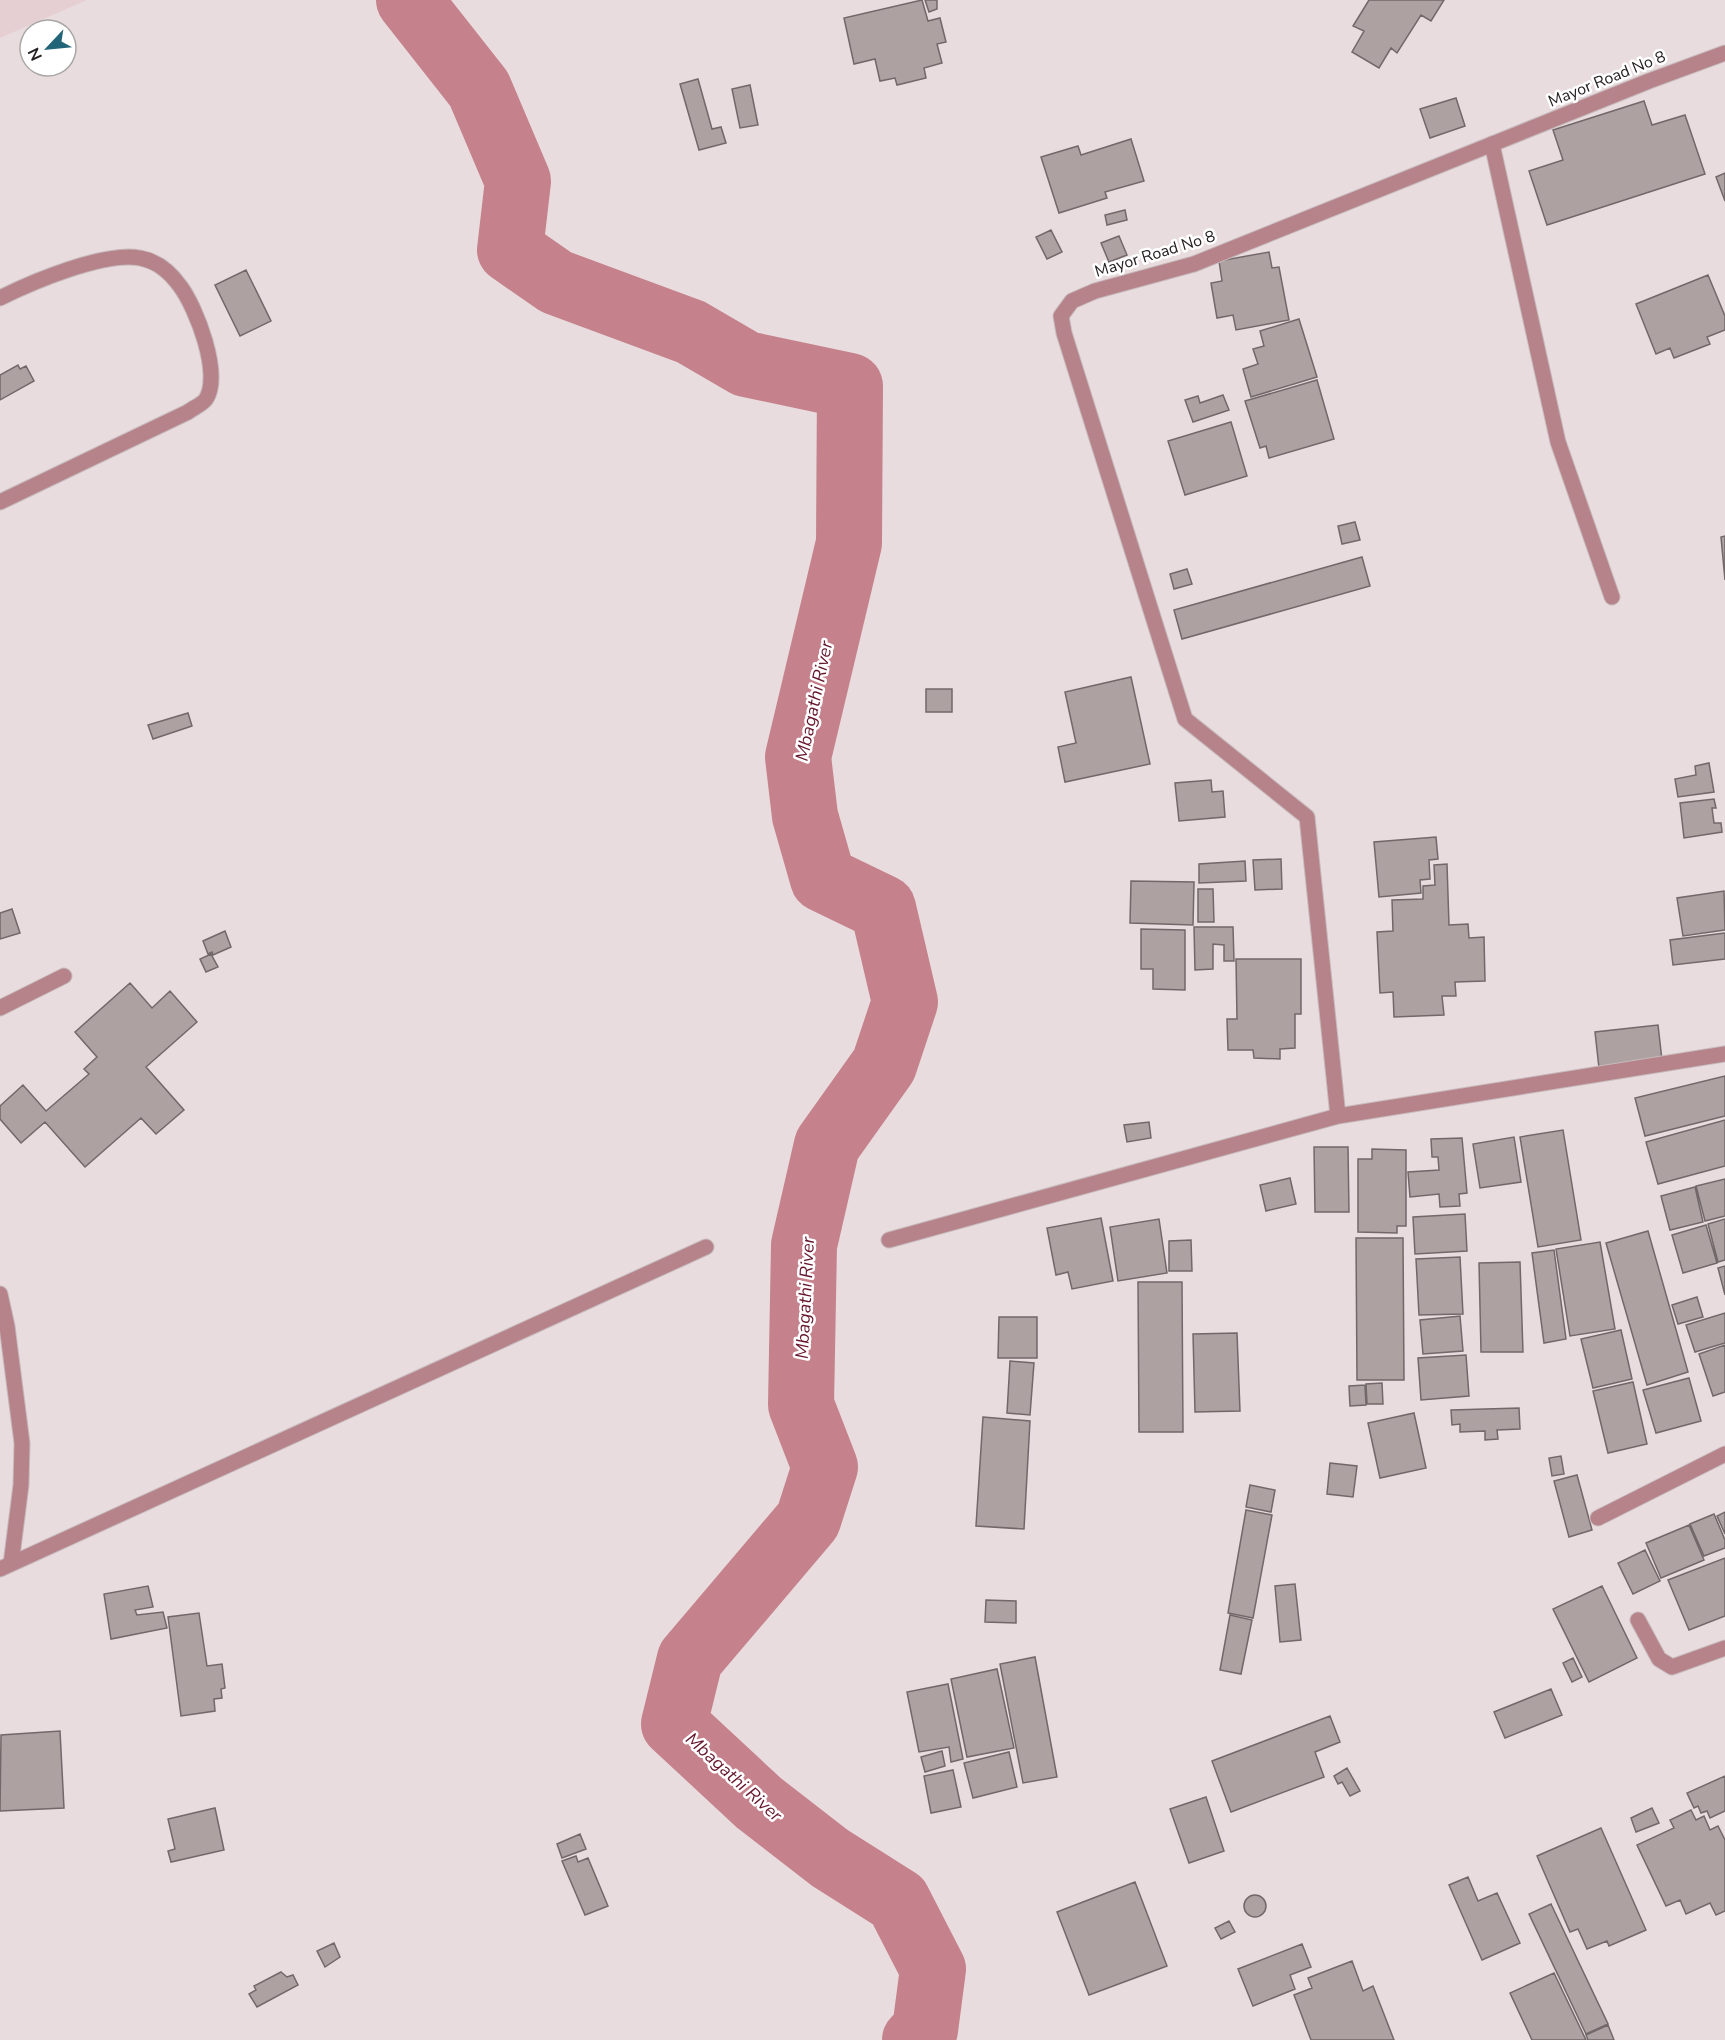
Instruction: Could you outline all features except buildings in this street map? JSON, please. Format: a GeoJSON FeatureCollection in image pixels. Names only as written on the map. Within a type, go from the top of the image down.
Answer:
{"type":"FeatureCollection","features":[{"type":"Feature","properties":{"kind":"street","name":"Mayor Road No 8"},"geometry":{"type":"LineString","coordinates":[[1338,1116],[1307,817],[1185,719],[1064,333],[1061,316],[1072,301],[1095,291],[1194,264],[1649,81],[1725,53]]}},
{"type":"Feature","properties":{"kind":"street"},"geometry":{"type":"LineString","coordinates":[[1492,144],[1558,442],[1612,597]]}},
{"type":"Feature","properties":{"kind":"street"},"geometry":{"type":"LineString","coordinates":[[0,298],[28,284],[108,258],[139,257],[159,264],[181,287],[203,332],[211,365],[212,384],[206,400],[188,412],[0,502]]}},
{"type":"Feature","properties":{"kind":"street"},"geometry":{"type":"LineString","coordinates":[[0,1008],[64,976]]}},
{"type":"Feature","properties":{"kind":"street"},"geometry":{"type":"LineString","coordinates":[[889,1240],[1338,1116],[1725,1054]]}},
{"type":"Feature","properties":{"kind":"street"},"geometry":{"type":"LineString","coordinates":[[5,1566],[706,1247]]}},
{"type":"Feature","properties":{"kind":"street"},"geometry":{"type":"LineString","coordinates":[[0,1294],[22,1443],[21,1485],[5,1566]]}},
{"type":"Feature","properties":{"kind":"street"},"geometry":{"type":"LineString","coordinates":[[1598,1518],[1725,1454]]}},
{"type":"Feature","properties":{"kind":"street"},"geometry":{"type":"LineString","coordinates":[[1638,1620],[1659,1659],[1672,1667],[1725,1648]]}},
{"type":"Feature","properties":{"kind":"shaded area"},"geometry":{"type":"Polygon","coordinates":[[[0,0],[87,0],[46,18],[18,18],[18,30],[0,38],[0,0]]]}},
{"type":"Feature","properties":{"kind":"waterway","name":"Mbagathi River"},"geometry":{"type":"LineString","coordinates":[[409,0],[479,89],[518,181],[510,250],[556,282],[691,332],[746,364],[850,386],[849,543],[798,757],[805,816],[823,879],[883,908],[905,1002],[884,1065],[827,1145],[804,1245],[801,1405],[825,1467],[808,1520],[690,1659],[674,1724],[759,1803],[830,1858],[898,1901],[933,1969],[925,2030],[915,2040]]}}]}
